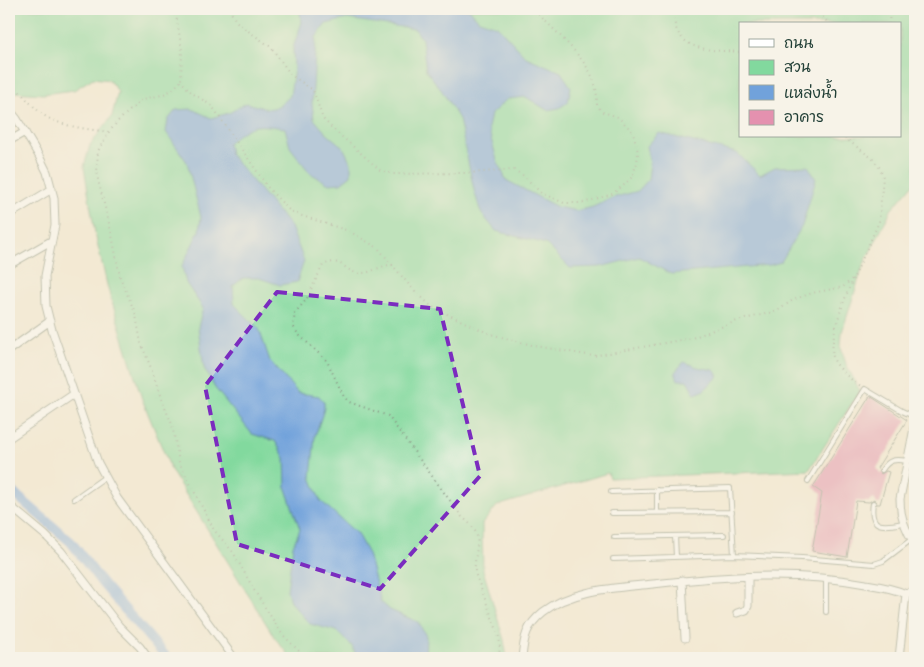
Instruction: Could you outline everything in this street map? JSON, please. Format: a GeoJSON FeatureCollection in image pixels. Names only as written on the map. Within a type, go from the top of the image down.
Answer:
{"type":"FeatureCollection","features":[{"type":"Feature","properties":{"kind":"street"},"geometry":{"type":"LineString","coordinates":[[9,109],[25,132],[47,172],[52,189],[55,225],[46,276],[46,306],[98,463],[117,498],[234,658]]}},
{"type":"Feature","properties":{"kind":"street"},"geometry":{"type":"LineString","coordinates":[[9,141],[25,132]]}},
{"type":"Feature","properties":{"kind":"street"},"geometry":{"type":"LineString","coordinates":[[9,215],[52,189]]}},
{"type":"Feature","properties":{"kind":"street"},"geometry":{"type":"LineString","coordinates":[[9,265],[51,241]]}},
{"type":"Feature","properties":{"kind":"street"},"geometry":{"type":"LineString","coordinates":[[9,350],[50,321]]}},
{"type":"Feature","properties":{"kind":"street"},"geometry":{"type":"LineString","coordinates":[[9,438],[74,394]]}},
{"type":"Feature","properties":{"kind":"street"},"geometry":{"type":"LineString","coordinates":[[914,542],[903,523],[900,512],[900,500],[915,423]]}},
{"type":"Feature","properties":{"kind":"street"},"geometry":{"type":"LineString","coordinates":[[9,505],[61,551],[119,626],[148,658]]}},
{"type":"Feature","properties":{"kind":"street"},"geometry":{"type":"LineString","coordinates":[[522,658],[525,633],[531,623],[544,611],[565,600],[595,590],[682,580],[785,576],[844,580],[887,588],[906,594],[915,590]]}},
{"type":"Feature","properties":{"kind":"street"},"geometry":{"type":"LineString","coordinates":[[737,613],[746,610],[748,606],[748,577]]}},
{"type":"Feature","properties":{"kind":"street"},"geometry":{"type":"LineString","coordinates":[[682,580],[685,638]]}},
{"type":"Feature","properties":{"kind":"street"},"geometry":{"type":"LineString","coordinates":[[899,658],[906,594]]}},
{"type":"Feature","properties":{"kind":"lane"},"geometry":{"type":"LineString","coordinates":[[808,481],[865,389],[902,412],[915,417]]}},
{"type":"Feature","properties":{"kind":"lane"},"geometry":{"type":"LineString","coordinates":[[882,470],[887,462],[892,460],[907,461]]}},
{"type":"Feature","properties":{"kind":"lane"},"geometry":{"type":"LineString","coordinates":[[74,499],[105,477]]}},
{"type":"Feature","properties":{"kind":"lane"},"geometry":{"type":"LineString","coordinates":[[611,492],[730,488],[734,555]]}},
{"type":"Feature","properties":{"kind":"lane"},"geometry":{"type":"LineString","coordinates":[[657,490],[657,512]]}},
{"type":"Feature","properties":{"kind":"lane"},"geometry":{"type":"LineString","coordinates":[[873,503],[871,514],[873,520],[878,524],[884,526],[903,523]]}},
{"type":"Feature","properties":{"kind":"lane"},"geometry":{"type":"LineString","coordinates":[[612,513],[732,512]]}},
{"type":"Feature","properties":{"kind":"lane"},"geometry":{"type":"LineString","coordinates":[[614,537],[724,535]]}},
{"type":"Feature","properties":{"kind":"lane"},"geometry":{"type":"LineString","coordinates":[[675,536],[676,556]]}},
{"type":"Feature","properties":{"kind":"lane"},"geometry":{"type":"LineString","coordinates":[[613,559],[734,555],[874,564],[883,561],[914,542]]}},
{"type":"Feature","properties":{"kind":"lane"},"geometry":{"type":"LineString","coordinates":[[826,578],[826,612]]}},
{"type":"Feature","properties":{"kind":"path"},"geometry":{"type":"LineString","coordinates":[[175,9],[182,50],[181,81],[172,90],[162,95],[143,99],[118,121],[98,151],[98,180],[120,277],[136,315],[141,343],[172,424],[179,462],[214,530],[233,552],[282,634],[306,658]]}},
{"type":"Feature","properties":{"kind":"path"},"geometry":{"type":"LineString","coordinates":[[229,9],[236,21],[271,47],[291,75],[313,90],[323,119],[380,170],[393,174],[514,170],[524,176],[541,193],[564,204],[583,203],[612,194],[632,177],[638,163],[638,152],[633,132],[618,117],[603,112],[597,106],[593,77],[575,53],[533,9]]}},
{"type":"Feature","properties":{"kind":"path"},"geometry":{"type":"LineString","coordinates":[[672,9],[676,28],[682,38],[689,44],[702,48],[739,52]]}},
{"type":"Feature","properties":{"kind":"path"},"geometry":{"type":"LineString","coordinates":[[816,9],[827,22]]}},
{"type":"Feature","properties":{"kind":"path"},"geometry":{"type":"LineString","coordinates":[[889,22],[890,9]]}},
{"type":"Feature","properties":{"kind":"path"},"geometry":{"type":"LineString","coordinates":[[181,81],[192,93],[212,106],[269,189],[289,210],[349,231],[378,248],[410,286],[432,307],[490,334],[536,346],[593,356],[692,338],[737,321],[777,311],[793,300],[812,293],[843,287],[854,277]]}},
{"type":"Feature","properties":{"kind":"path"},"geometry":{"type":"LineString","coordinates":[[9,82],[42,113],[54,120],[109,132]]}},
{"type":"Feature","properties":{"kind":"path"},"geometry":{"type":"LineString","coordinates":[[845,138],[872,158],[884,177],[879,222],[840,310],[832,348],[834,362],[865,389]]}},
{"type":"Feature","properties":{"kind":"path"},"geometry":{"type":"LineString","coordinates":[[393,265],[386,265],[361,273],[356,273],[339,262],[331,261],[323,265],[306,300],[295,314],[293,326],[298,334],[327,361],[344,397],[349,402],[388,416],[462,517],[471,524],[476,532],[475,573],[498,633],[500,643],[499,658]]}},
{"type":"Feature","properties":{"kind":"highlighted area"},"geometry":{"type":"Polygon","coordinates":[[[277,292],[440,309],[480,476],[380,589],[237,544],[205,386],[277,292]]]}},
{"type":"Feature","properties":{"kind":"green space"},"geometry":{"type":"Polygon","coordinates":[[[9,9],[911,9],[911,22],[915,43],[915,182],[891,210],[863,266],[842,332],[841,348],[846,364],[860,391],[809,470],[610,478],[608,473],[497,506],[482,524],[483,570],[504,640],[507,658],[291,658],[275,638],[172,472],[142,399],[108,289],[95,233],[84,167],[90,145],[112,116],[118,92],[109,80],[93,78],[74,90],[43,94],[12,92],[9,89],[9,9]]]}},
{"type":"Feature","properties":{"kind":"water"},"geometry":{"type":"Polygon","coordinates":[[[299,9],[469,9],[479,20],[497,26],[526,57],[561,72],[571,87],[568,102],[559,108],[547,110],[526,97],[507,99],[491,114],[488,128],[497,160],[506,180],[557,207],[577,211],[638,191],[648,180],[650,163],[647,146],[659,133],[737,153],[760,175],[775,167],[808,166],[816,179],[802,226],[781,262],[770,265],[671,274],[639,257],[600,267],[570,268],[546,244],[496,231],[481,213],[474,190],[459,119],[442,91],[426,70],[422,39],[415,29],[347,19],[326,24],[316,37],[312,104],[314,119],[326,133],[343,147],[351,163],[351,175],[341,183],[329,184],[310,173],[290,147],[285,128],[254,126],[248,128],[228,143],[230,154],[291,227],[304,261],[297,282],[280,285],[259,278],[243,278],[233,286],[234,304],[259,329],[270,361],[298,393],[319,396],[324,402],[324,409],[315,436],[311,477],[320,500],[357,534],[368,554],[381,602],[390,610],[418,622],[426,636],[425,658],[357,658],[352,646],[336,631],[310,624],[290,602],[287,590],[293,546],[300,529],[286,489],[285,458],[275,441],[252,434],[215,388],[204,368],[198,327],[203,308],[186,283],[182,266],[199,231],[201,217],[187,162],[166,132],[168,120],[176,110],[192,109],[211,118],[229,113],[246,103],[265,108],[274,108],[284,102],[290,96],[294,69],[293,48],[302,22],[299,9]]]}},
{"type":"Feature","properties":{"kind":"water"},"geometry":{"type":"Polygon","coordinates":[[[684,362],[714,370],[719,376],[703,391],[695,394],[687,380],[678,380],[675,372],[684,362]]]}},
{"type":"Feature","properties":{"kind":"building"},"geometry":{"type":"Polygon","coordinates":[[[870,396],[907,420],[877,468],[881,474],[886,471],[889,472],[880,504],[877,504],[874,499],[869,502],[856,501],[847,557],[812,551],[822,493],[813,487],[870,396]]]}},
{"type":"Feature","properties":{"kind":"waterway"},"geometry":{"type":"LineString","coordinates":[[9,489],[71,542],[102,583],[167,658]]}}]}
